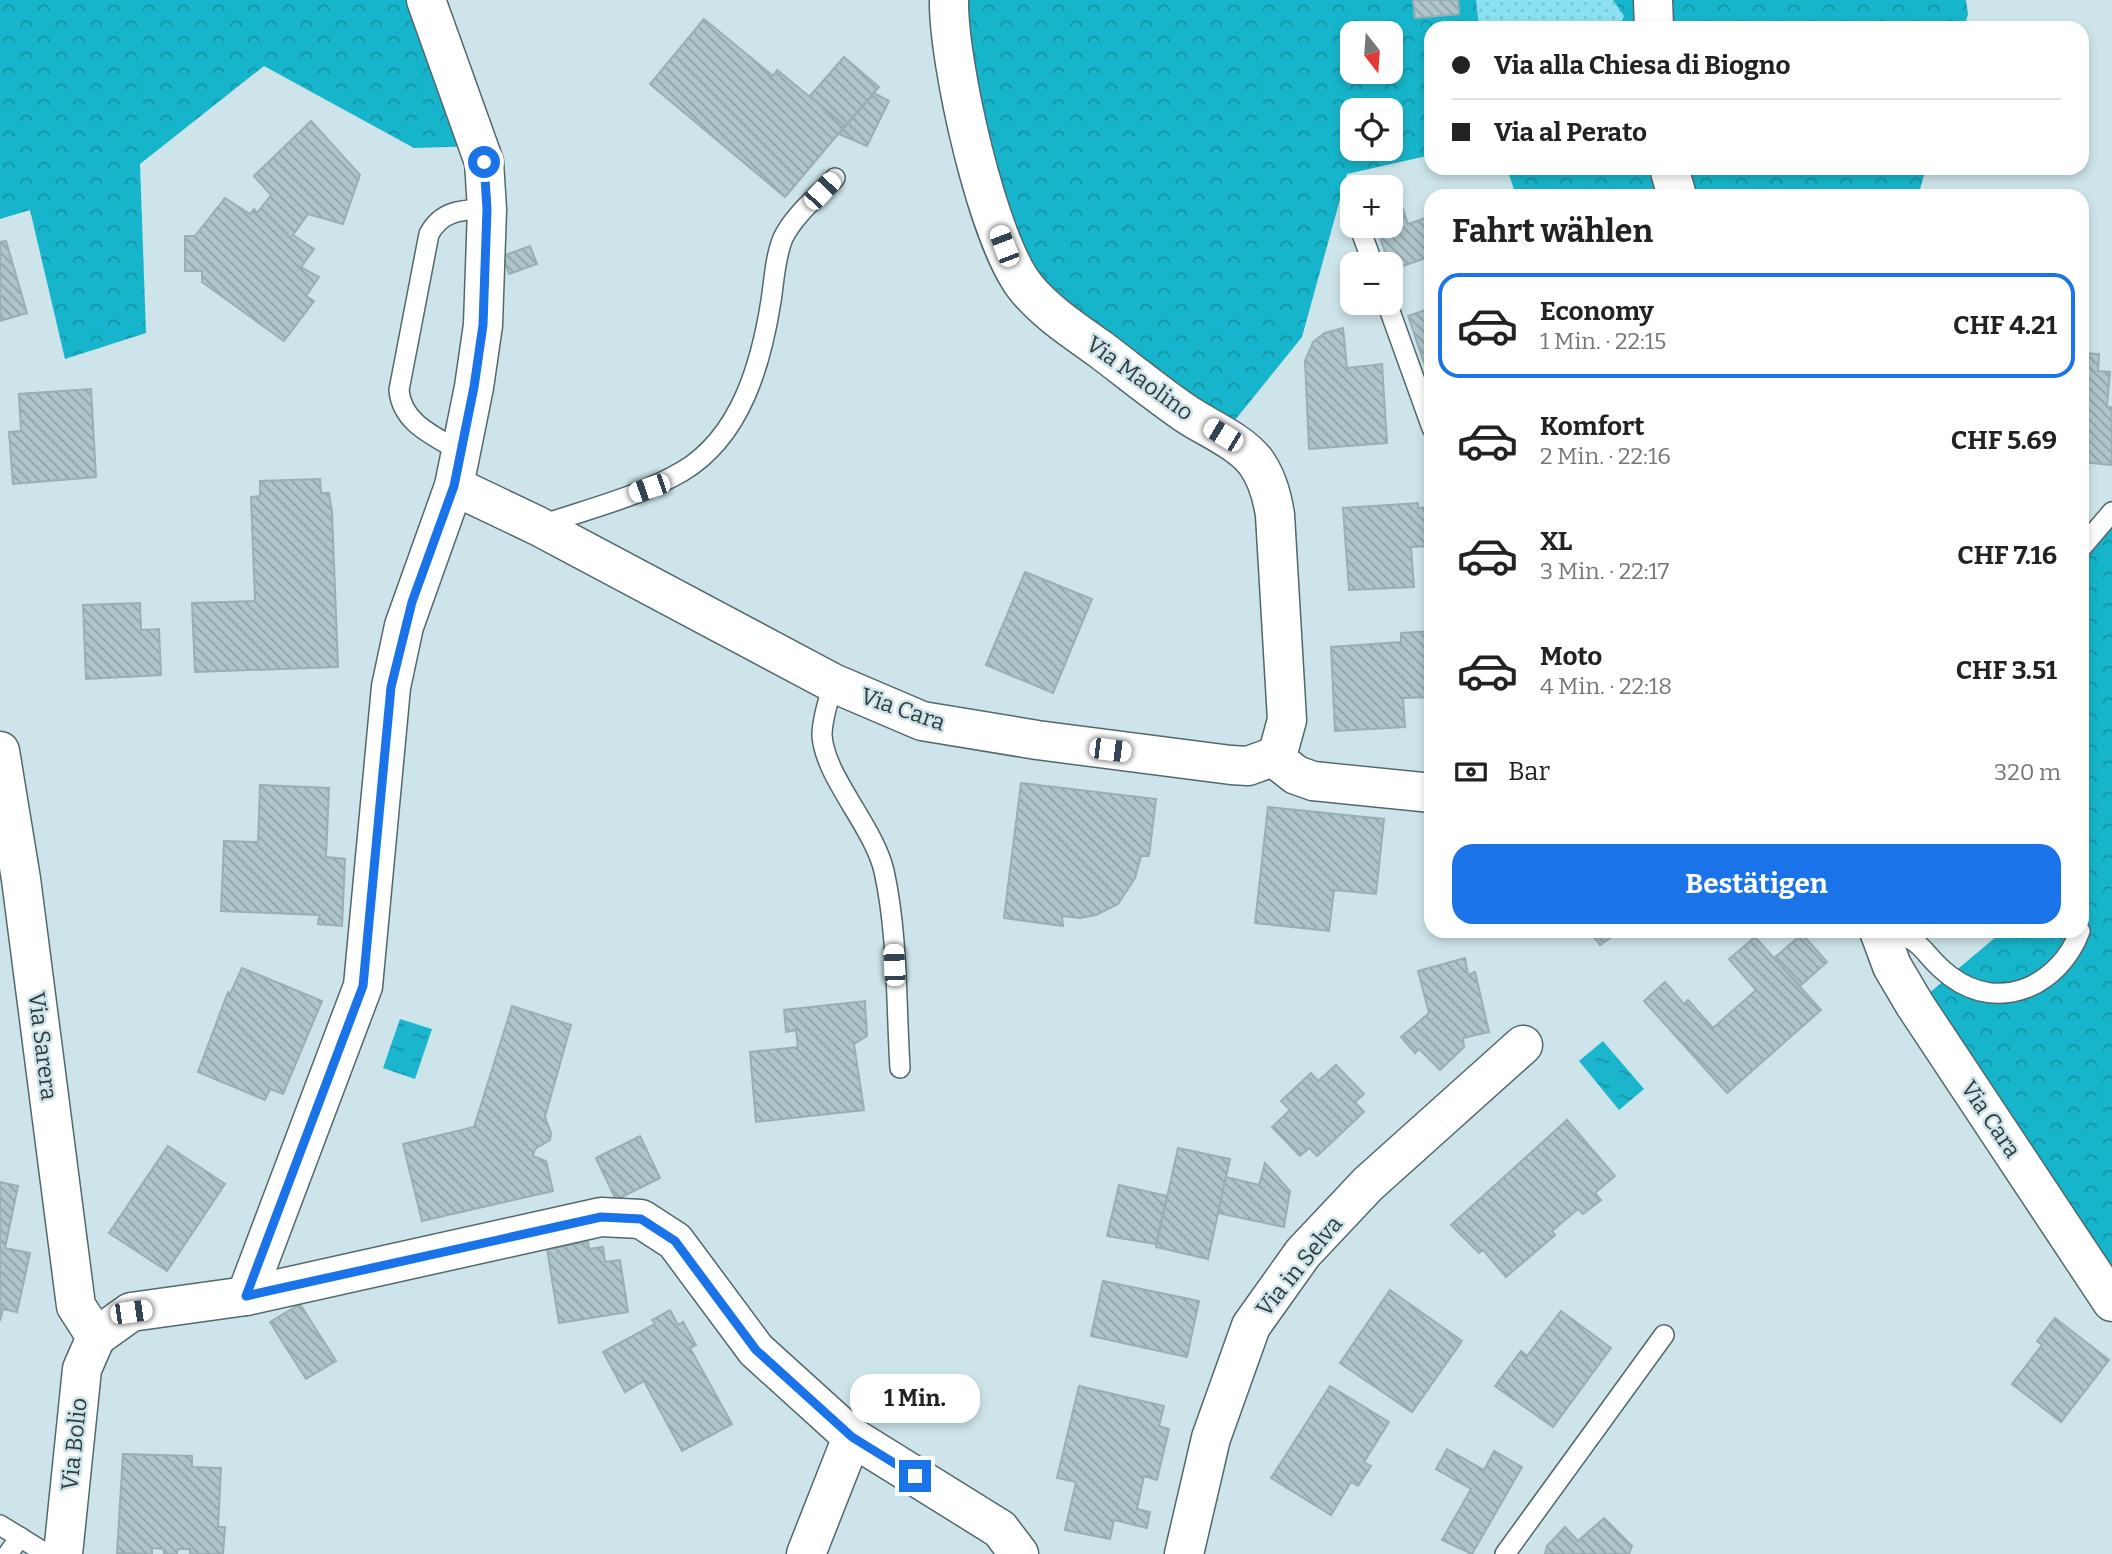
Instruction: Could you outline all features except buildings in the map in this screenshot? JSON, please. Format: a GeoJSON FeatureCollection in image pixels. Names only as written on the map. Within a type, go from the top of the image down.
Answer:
{"type":"FeatureCollection","features":[{"type":"Feature","properties":{"kind":"street"},"geometry":{"type":"LineString","coordinates":[[246,1296],[363,986],[391,687],[412,602],[458,469],[483,325],[487,209],[480,146],[426,0]]}},
{"type":"Feature","properties":{"kind":"street","name":"Via Maolino"},"geometry":{"type":"LineString","coordinates":[[949,0],[960,90],[989,204],[1010,261],[1026,288],[1069,326],[1185,413],[1254,459],[1264,475],[1271,492],[1275,515],[1287,720],[1279,749],[1273,757]]}},
{"type":"Feature","properties":{"kind":"street"},"geometry":{"type":"LineString","coordinates":[[1653,0],[1654,21]]}},
{"type":"Feature","properties":{"kind":"street","name":"Via Cara"},"geometry":{"type":"LineString","coordinates":[[458,469],[538,526],[833,683],[922,721],[1231,765],[1248,766],[1273,757]]}},
{"type":"Feature","properties":{"kind":"street","name":"Via Sarera"},"geometry":{"type":"LineString","coordinates":[[0,751],[21,880],[76,1306],[96,1337]]}},
{"type":"Feature","properties":{"kind":"street"},"geometry":{"type":"LineString","coordinates":[[1273,757],[1296,775],[1313,781],[1424,792]]}},
{"type":"Feature","properties":{"kind":"street","name":"Via Cara"},"geometry":{"type":"LineString","coordinates":[[1882,938],[1892,966],[1915,1005],[2112,1302]]}},
{"type":"Feature","properties":{"kind":"street","name":"Via in Selva"},"geometry":{"type":"LineString","coordinates":[[1184,1554],[1211,1438],[1251,1326],[1303,1253],[1368,1184],[1523,1045]]}},
{"type":"Feature","properties":{"kind":"street"},"geometry":{"type":"LineString","coordinates":[[96,1337],[131,1312],[246,1296],[601,1217],[641,1219],[675,1241],[756,1350],[852,1437],[1000,1529],[1019,1554]]}},
{"type":"Feature","properties":{"kind":"street","name":"Via Bolio"},"geometry":{"type":"LineString","coordinates":[[63,1554],[82,1369],[96,1337]]}},
{"type":"Feature","properties":{"kind":"street"},"geometry":{"type":"LineString","coordinates":[[806,1554],[852,1437]]}},
{"type":"Feature","properties":{"kind":"lane"},"geometry":{"type":"LineString","coordinates":[[538,526],[649,488],[684,470],[706,453],[729,426],[756,368],[766,333],[783,239],[796,219],[835,178]]}},
{"type":"Feature","properties":{"kind":"lane"},"geometry":{"type":"LineString","coordinates":[[458,469],[407,415],[402,407],[399,390],[429,234],[441,218],[451,213],[487,209]]}},
{"type":"Feature","properties":{"kind":"lane"},"geometry":{"type":"LineString","coordinates":[[1391,315],[1424,406]]}},
{"type":"Feature","properties":{"kind":"lane"},"geometry":{"type":"LineString","coordinates":[[2089,539],[2112,512]]}},
{"type":"Feature","properties":{"kind":"lane"},"geometry":{"type":"LineString","coordinates":[[833,683],[823,721],[824,751],[877,849],[884,871],[892,939],[900,1068]]}},
{"type":"Feature","properties":{"kind":"lane"},"geometry":{"type":"LineString","coordinates":[[1910,938],[1914,939],[1949,975],[1966,985],[1987,992],[2005,992],[2040,983],[2057,971],[2070,956],[2077,938]]}},
{"type":"Feature","properties":{"kind":"lane"},"geometry":{"type":"LineString","coordinates":[[1505,1554],[1664,1335]]}},
{"type":"Feature","properties":{"kind":"lane"},"geometry":{"type":"LineString","coordinates":[[0,1525],[47,1554]]}},
{"type":"Feature","properties":{"kind":"lane"},"geometry":{"type":"LineString","coordinates":[[8,1554],[20,1538]]}},
{"type":"Feature","properties":{"kind":"green space"},"geometry":{"type":"Polygon","coordinates":[[[0,0],[426,0],[480,146],[414,148],[264,66],[140,164],[146,333],[65,359],[30,210],[0,219],[0,0]]]}},
{"type":"Feature","properties":{"kind":"green space"},"geometry":{"type":"Polygon","coordinates":[[[949,0],[1966,0],[1966,21],[1424,21],[1424,157],[1340,175],[1340,199],[1302,337],[1223,435],[1025,288],[949,0]]]}},
{"type":"Feature","properties":{"kind":"green space"},"geometry":{"type":"Polygon","coordinates":[[[1509,175],[1924,175],[1920,189],[1514,189],[1509,175]]]}},
{"type":"Feature","properties":{"kind":"green space"},"geometry":{"type":"Polygon","coordinates":[[[2112,512],[2112,1302],[1915,1005],[1995,938],[2089,938],[2089,540],[2112,512]]]}},
{"type":"Feature","properties":{"kind":"shaded area"},"geometry":{"type":"Polygon","coordinates":[[[1476,0],[1613,0],[1624,16],[1622,21],[1478,21],[1476,0]]]}},
{"type":"Feature","properties":{"kind":"water"},"geometry":{"type":"Polygon","coordinates":[[[400,1019],[432,1029],[415,1079],[383,1068],[400,1019]]]}},
{"type":"Feature","properties":{"kind":"water"},"geometry":{"type":"Polygon","coordinates":[[[1603,1041],[1644,1089],[1619,1110],[1579,1061],[1603,1041]]]}},
{"type":"Feature","properties":{"kind":"route"},"geometry":{"type":"LineString","coordinates":[[484,162],[487,209],[483,325],[474,387],[454,486],[404,626],[391,687],[368,960],[363,986],[340,1055],[246,1296],[601,1217],[641,1219],[675,1241],[756,1350],[852,1437],[915,1476]]}}]}
